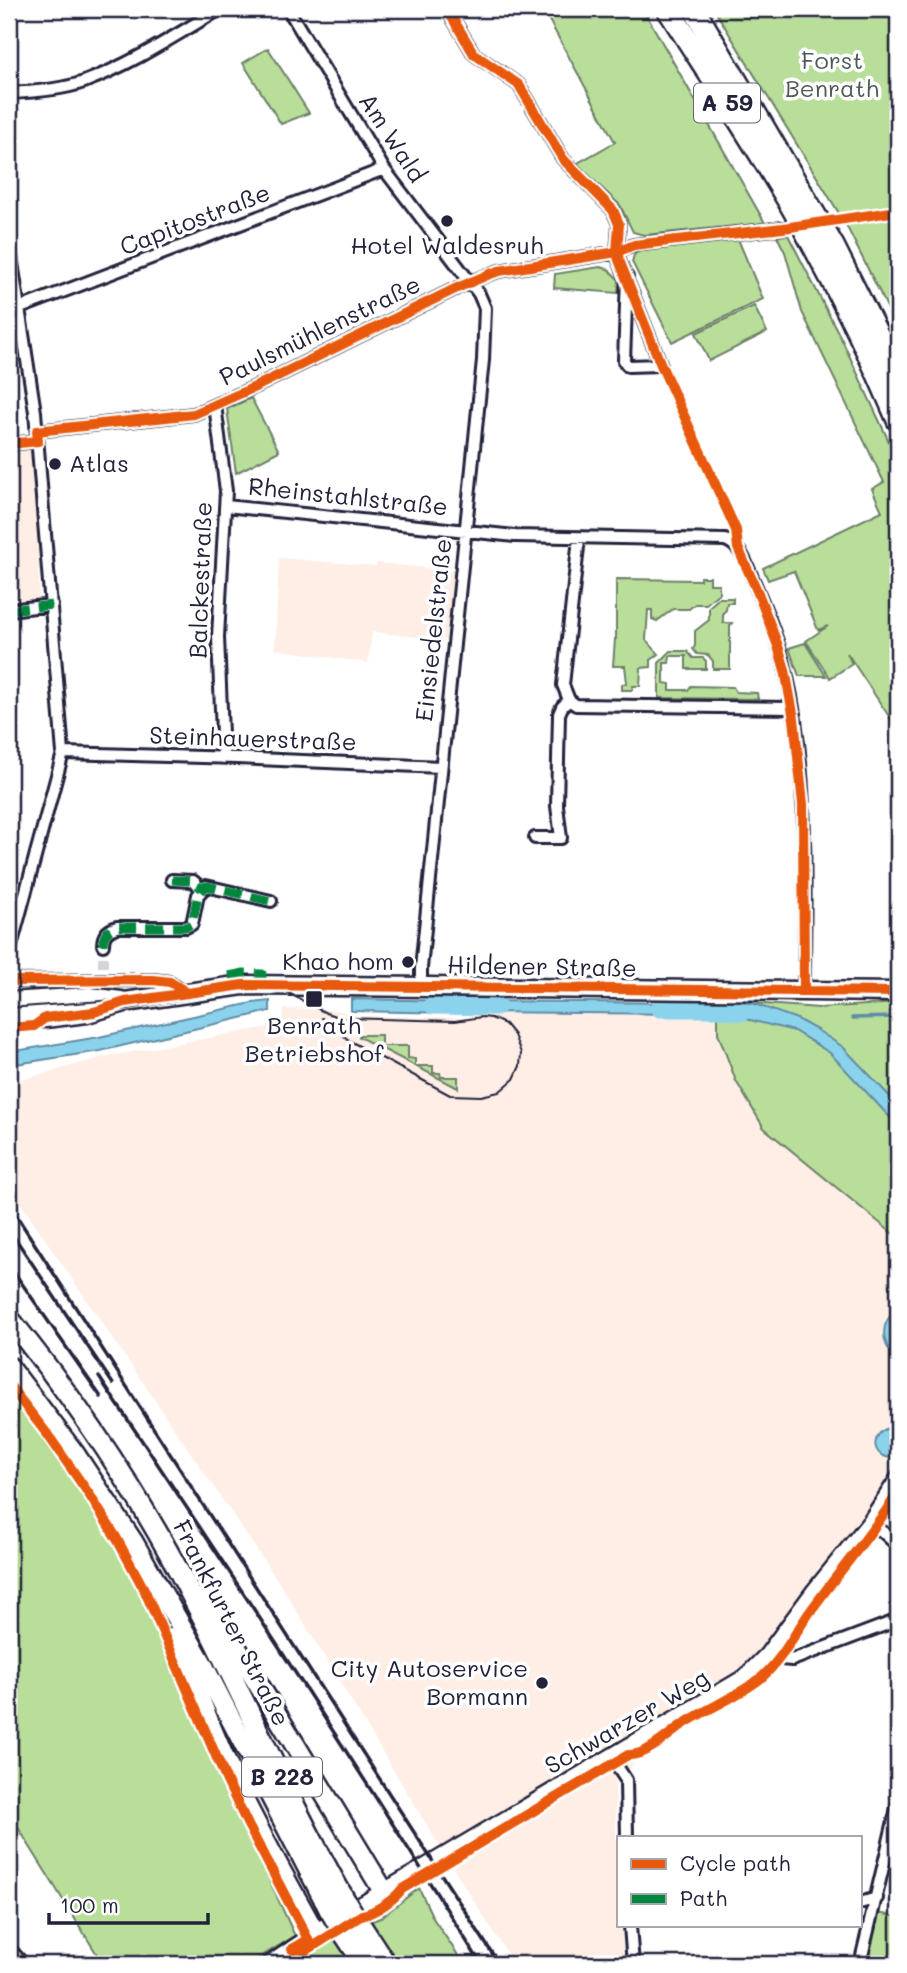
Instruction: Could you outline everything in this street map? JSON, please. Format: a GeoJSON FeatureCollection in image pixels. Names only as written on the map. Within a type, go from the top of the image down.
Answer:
{"type":"FeatureCollection","features":[{"type":"Feature","properties":{"kind":"highway","name":"A 59"},"geometry":{"type":"LineString","coordinates":[[668,9],[793,192]]}},
{"type":"Feature","properties":{"kind":"highway","name":"A 59"},"geometry":{"type":"LineString","coordinates":[[694,9],[793,192],[898,376]]}},
{"type":"Feature","properties":{"kind":"highway","name":"A 59"},"geometry":{"type":"LineString","coordinates":[[825,249],[898,420]]}},
{"type":"Feature","properties":{"kind":"highway","name":"Frankfurter Straße"},"geometry":{"type":"LineString","coordinates":[[9,1318],[97,1435],[170,1554],[325,1865],[337,1904]]}},
{"type":"Feature","properties":{"kind":"highway","name":"Frankfurter Straße"},"geometry":{"type":"LineString","coordinates":[[9,1367],[74,1453],[133,1542],[202,1663],[310,1874],[337,1904],[352,1929],[364,1964]]}},
{"type":"Feature","properties":{"kind":"highway"},"geometry":{"type":"LineString","coordinates":[[170,1554],[188,1569],[384,1892]]}},
{"type":"Feature","properties":{"kind":"highway"},"geometry":{"type":"LineString","coordinates":[[179,1624],[176,1639],[232,1776],[267,1846],[316,1933]]}},
{"type":"Feature","properties":{"kind":"highway","name":"Frankfurter Straße"},"geometry":{"type":"LineString","coordinates":[[352,1929],[386,1964]]}},
{"type":"Feature","properties":{"kind":"main road","name":"Hildener Straße"},"geometry":{"type":"LineString","coordinates":[[9,1017],[45,1018],[87,1013],[125,1002],[243,985],[898,992]]}},
{"type":"Feature","properties":{"kind":"main road","name":"Hildener Straße"},"geometry":{"type":"LineString","coordinates":[[9,1002],[89,997],[125,1002]]}},
{"type":"Feature","properties":{"kind":"main road","name":"Schwarzer Weg"},"geometry":{"type":"LineString","coordinates":[[316,1933],[745,1678],[771,1651],[870,1523],[898,1480]]}},
{"type":"Feature","properties":{"kind":"street"},"geometry":{"type":"LineString","coordinates":[[9,93],[35,92],[83,82],[137,58],[220,9]]}},
{"type":"Feature","properties":{"kind":"street","name":"Am Wald"},"geometry":{"type":"LineString","coordinates":[[288,9],[384,169],[471,283]]}},
{"type":"Feature","properties":{"kind":"street"},"geometry":{"type":"LineString","coordinates":[[447,9],[474,54],[519,85],[563,159],[613,210],[619,224],[617,252],[627,277],[661,365],[628,366],[624,361],[627,277]]}},
{"type":"Feature","properties":{"kind":"street","name":"Capitostraße"},"geometry":{"type":"LineString","coordinates":[[20,308],[384,169]]}},
{"type":"Feature","properties":{"kind":"street","name":"Paulsmühlenstraße"},"geometry":{"type":"LineString","coordinates":[[9,444],[38,436],[194,414],[457,288],[499,271],[617,252],[634,245],[783,228]]}},
{"type":"Feature","properties":{"kind":"street"},"geometry":{"type":"LineString","coordinates":[[9,243],[38,436],[63,754],[9,954]]}},
{"type":"Feature","properties":{"kind":"street","name":"Einsiedelstraße"},"geometry":{"type":"LineString","coordinates":[[421,986],[483,360],[485,308],[471,283]]}},
{"type":"Feature","properties":{"kind":"street","name":"Balckestraße"},"geometry":{"type":"LineString","coordinates":[[215,405],[226,491],[218,637],[223,758]]}},
{"type":"Feature","properties":{"kind":"street","name":"Rheinstahlstraße"},"geometry":{"type":"LineString","coordinates":[[226,506],[515,536],[732,542],[738,548],[755,584],[778,646],[792,708]]}},
{"type":"Feature","properties":{"kind":"street"},"geometry":{"type":"LineString","coordinates":[[579,538],[563,685],[569,700],[576,705],[792,708],[803,804],[804,991]]}},
{"type":"Feature","properties":{"kind":"street"},"geometry":{"type":"LineString","coordinates":[[9,610],[52,605]]}},
{"type":"Feature","properties":{"kind":"street"},"geometry":{"type":"LineString","coordinates":[[535,838],[561,838],[558,806],[559,714],[569,700]]}},
{"type":"Feature","properties":{"kind":"street","name":"Steinhauerstraße"},"geometry":{"type":"LineString","coordinates":[[63,754],[441,767]]}},
{"type":"Feature","properties":{"kind":"street"},"geometry":{"type":"LineString","coordinates":[[172,880],[193,881],[202,888]]}},
{"type":"Feature","properties":{"kind":"street"},"geometry":{"type":"LineString","coordinates":[[103,945],[108,931],[117,927],[187,927],[192,923],[198,895],[202,888],[209,886],[271,901]]}},
{"type":"Feature","properties":{"kind":"street"},"geometry":{"type":"LineString","coordinates":[[103,967],[103,979]]}},
{"type":"Feature","properties":{"kind":"street","name":"Hildener Straße"},"geometry":{"type":"LineString","coordinates":[[9,980],[163,980],[186,992]]}},
{"type":"Feature","properties":{"kind":"street"},"geometry":{"type":"LineString","coordinates":[[870,1523],[898,1546]]}},
{"type":"Feature","properties":{"kind":"street"},"geometry":{"type":"LineString","coordinates":[[771,1651],[781,1658],[792,1660],[898,1620]]}},
{"type":"Feature","properties":{"kind":"street"},"geometry":{"type":"LineString","coordinates":[[611,1757],[626,1780],[627,1836]]}},
{"type":"Feature","properties":{"kind":"street"},"geometry":{"type":"LineString","coordinates":[[860,1964],[898,1804]]}},
{"type":"Feature","properties":{"kind":"street"},"geometry":{"type":"LineString","coordinates":[[862,1902],[877,1898]]}},
{"type":"Feature","properties":{"kind":"street"},"geometry":{"type":"LineString","coordinates":[[630,1927],[633,1964]]}},
{"type":"Feature","properties":{"kind":"street"},"geometry":{"type":"LineString","coordinates":[[269,1964],[316,1933]]}},
{"type":"Feature","properties":{"kind":"street"},"geometry":{"type":"LineString","coordinates":[[9,1948],[23,1964]]}},
{"type":"Feature","properties":{"kind":"shaded area"},"geometry":{"type":"Polygon","coordinates":[[[33,444],[37,447],[39,600],[9,603],[9,446],[33,444]]]}},
{"type":"Feature","properties":{"kind":"shaded area"},"geometry":{"type":"Polygon","coordinates":[[[279,558],[376,566],[377,563],[454,571],[446,640],[372,632],[368,663],[275,649],[279,558]]]}},
{"type":"Feature","properties":{"kind":"shaded area"},"geometry":{"type":"Polygon","coordinates":[[[284,1009],[336,1010],[360,1016],[470,1018],[471,1014],[718,1012],[718,1033],[736,1081],[764,1128],[898,1238],[898,1473],[865,1522],[753,1661],[633,1761],[630,1769],[615,1778],[617,1927],[621,1927],[624,1964],[514,1964],[282,1587],[9,1186],[9,1083],[104,1057],[273,1026],[283,1018],[284,1009]]]}},
{"type":"Feature","properties":{"kind":"green space"},"geometry":{"type":"Polygon","coordinates":[[[543,9],[643,9],[765,223],[644,235],[633,232],[620,205],[576,164],[615,142],[543,9]]]}},
{"type":"Feature","properties":{"kind":"green space","name":"Forst Benrath"},"geometry":{"type":"Polygon","coordinates":[[[714,9],[898,9],[898,329],[845,223],[714,9]]]}},
{"type":"Feature","properties":{"kind":"green space"},"geometry":{"type":"Polygon","coordinates":[[[268,48],[309,113],[281,124],[243,63],[268,48]]]}},
{"type":"Feature","properties":{"kind":"green space"},"geometry":{"type":"Polygon","coordinates":[[[788,235],[842,340],[898,461],[898,730],[847,653],[852,664],[830,678],[806,641],[828,626],[818,630],[794,571],[768,580],[763,568],[882,511],[872,489],[884,482],[802,312],[785,252],[777,236],[788,235]]]}},
{"type":"Feature","properties":{"kind":"green space"},"geometry":{"type":"Polygon","coordinates":[[[738,239],[763,299],[672,342],[632,262],[634,255],[640,250],[738,239]]]}},
{"type":"Feature","properties":{"kind":"green space"},"geometry":{"type":"Polygon","coordinates":[[[600,267],[608,269],[619,280],[618,293],[554,288],[555,274],[600,267]]]}},
{"type":"Feature","properties":{"kind":"green space"},"geometry":{"type":"Polygon","coordinates":[[[754,306],[767,332],[709,361],[696,333],[754,306]]]}},
{"type":"Feature","properties":{"kind":"green space"},"geometry":{"type":"Polygon","coordinates":[[[251,398],[279,451],[236,473],[227,409],[251,398]]]}},
{"type":"Feature","properties":{"kind":"green space"},"geometry":{"type":"Polygon","coordinates":[[[700,577],[710,577],[710,584],[719,584],[719,593],[706,604],[695,604],[689,609],[673,609],[657,621],[652,619],[652,610],[648,610],[646,640],[659,654],[651,660],[651,667],[641,668],[640,686],[633,686],[632,690],[622,690],[622,684],[627,683],[625,666],[613,666],[616,579],[700,580],[700,577]]]}},
{"type":"Feature","properties":{"kind":"green space"},"geometry":{"type":"Polygon","coordinates":[[[719,598],[733,598],[733,603],[727,603],[723,613],[723,623],[732,623],[730,669],[713,669],[713,661],[708,655],[697,654],[693,649],[695,631],[709,620],[709,607],[719,598]]]}},
{"type":"Feature","properties":{"kind":"green space"},"geometry":{"type":"Polygon","coordinates":[[[805,643],[826,676],[799,676],[789,648],[805,643]]]}},
{"type":"Feature","properties":{"kind":"green space"},"geometry":{"type":"Polygon","coordinates":[[[671,651],[687,651],[693,658],[703,658],[706,661],[706,669],[686,669],[686,656],[670,656],[669,663],[664,663],[664,683],[670,684],[670,690],[688,690],[691,686],[733,687],[736,692],[757,693],[758,699],[659,698],[659,663],[671,651]]]}},
{"type":"Feature","properties":{"kind":"green space"},"geometry":{"type":"Polygon","coordinates":[[[723,1003],[819,1008],[898,1003],[898,1238],[764,1128],[736,1081],[718,1033],[718,1012],[723,1003]]]}},
{"type":"Feature","properties":{"kind":"green space"},"geometry":{"type":"Polygon","coordinates":[[[381,1035],[381,1046],[408,1046],[408,1058],[415,1059],[415,1066],[359,1037],[381,1035]]]}},
{"type":"Feature","properties":{"kind":"green space"},"geometry":{"type":"Polygon","coordinates":[[[415,1066],[433,1066],[433,1073],[440,1073],[441,1077],[458,1077],[458,1088],[415,1066]]]}},
{"type":"Feature","properties":{"kind":"green space"},"geometry":{"type":"Polygon","coordinates":[[[9,1379],[98,1501],[157,1607],[174,1646],[167,1656],[295,1936],[248,1964],[103,1964],[9,1813],[9,1379]]]}},
{"type":"Feature","properties":{"kind":"green space"},"geometry":{"type":"Polygon","coordinates":[[[419,1888],[433,1918],[464,1964],[397,1964],[370,1922],[380,1918],[419,1888]]]}},
{"type":"Feature","properties":{"kind":"green space"},"geometry":{"type":"Polygon","coordinates":[[[878,1913],[898,1917],[898,1964],[865,1964],[878,1913]]]}},
{"type":"Feature","properties":{"kind":"green space"},"geometry":{"type":"Polygon","coordinates":[[[335,1934],[357,1964],[290,1964],[335,1934]]]}},
{"type":"Feature","properties":{"kind":"water"},"geometry":{"type":"Polygon","coordinates":[[[351,999],[457,1001],[457,1013],[351,1011],[351,999]]]}},
{"type":"Feature","properties":{"kind":"water"},"geometry":{"type":"Polygon","coordinates":[[[270,1001],[270,1011],[100,1051],[9,1065],[9,1052],[99,1037],[270,1001]]]}},
{"type":"Feature","properties":{"kind":"water"},"geometry":{"type":"Polygon","coordinates":[[[471,1001],[684,1003],[685,1014],[471,1012],[471,1001]]]}},
{"type":"Feature","properties":{"kind":"water"},"geometry":{"type":"Polygon","coordinates":[[[718,1003],[752,1003],[797,1019],[843,1047],[898,1105],[898,1126],[830,1053],[794,1031],[718,1012],[718,1003]]]}},
{"type":"Feature","properties":{"kind":"water"},"geometry":{"type":"Polygon","coordinates":[[[898,1309],[898,1359],[888,1347],[884,1334],[887,1320],[898,1309]]]}},
{"type":"Feature","properties":{"kind":"water"},"geometry":{"type":"Polygon","coordinates":[[[891,1427],[898,1429],[898,1457],[889,1458],[878,1452],[876,1441],[878,1435],[891,1427]]]}},
{"type":"Feature","properties":{"kind":"waterway"},"geometry":{"type":"LineString","coordinates":[[433,1005],[497,1006]]}},
{"type":"Feature","properties":{"kind":"waterway"},"geometry":{"type":"LineString","coordinates":[[660,1008],[718,1008],[742,1012]]}},
{"type":"Feature","properties":{"kind":"waterway"},"geometry":{"type":"LineString","coordinates":[[852,1018],[898,1017]]}},
{"type":"Feature","properties":{"kind":"tunnel"},"geometry":{"type":"LineString","coordinates":[[103,945],[103,967]]}},
{"type":"Feature","properties":{"kind":"tram line"},"geometry":{"type":"LineString","coordinates":[[9,1008],[115,1000],[234,981],[251,981],[277,987],[326,1013],[342,1018],[455,1021],[491,1018],[505,1024],[514,1035],[521,1053],[520,1066],[514,1079],[499,1092],[481,1096],[450,1095],[350,1041],[322,1018]]}},
{"type":"Feature","properties":{"kind":"tram line"},"geometry":{"type":"LineString","coordinates":[[82,1012],[122,1010],[244,990]]}},
{"type":"Feature","properties":{"kind":"railway"},"geometry":{"type":"LineString","coordinates":[[9,1204],[499,1964]]}},
{"type":"Feature","properties":{"kind":"railway"},"geometry":{"type":"LineString","coordinates":[[9,1229],[113,1384]]}},
{"type":"Feature","properties":{"kind":"railway"},"geometry":{"type":"LineString","coordinates":[[9,1265],[101,1397]]}},
{"type":"Feature","properties":{"kind":"railway"},"geometry":{"type":"LineString","coordinates":[[99,1377],[293,1669],[481,1964]]}},
{"type":"Feature","properties":{"kind":"marked path"},"geometry":{"type":"LineString","coordinates":[[9,610],[52,605]]}},
{"type":"Feature","properties":{"kind":"marked path"},"geometry":{"type":"LineString","coordinates":[[172,880],[193,881],[202,889]]}},
{"type":"Feature","properties":{"kind":"marked path"},"geometry":{"type":"LineString","coordinates":[[103,945],[106,933],[117,927],[186,927],[192,924],[198,895],[206,886],[271,901]]}},
{"type":"Feature","properties":{"kind":"marked path"},"geometry":{"type":"LineString","coordinates":[[229,976],[262,974],[262,985]]}},
{"type":"Feature","properties":{"kind":"cycle path"},"geometry":{"type":"LineString","coordinates":[[447,9],[474,54],[519,85],[563,159],[613,210],[619,224],[619,260],[661,365],[736,530],[738,548],[778,646],[794,719],[803,804],[804,991]]}},
{"type":"Feature","properties":{"kind":"cycle path"},"geometry":{"type":"LineString","coordinates":[[9,444],[38,441],[37,431],[194,414],[457,288],[499,271],[617,252],[634,245],[783,228],[898,211]]}},
{"type":"Feature","properties":{"kind":"cycle path"},"geometry":{"type":"LineString","coordinates":[[9,981],[153,980],[170,982],[186,992]]}},
{"type":"Feature","properties":{"kind":"cycle path"},"geometry":{"type":"LineString","coordinates":[[9,1028],[34,1026],[45,1018],[94,1012],[125,1002],[243,985],[898,992]]}},
{"type":"Feature","properties":{"kind":"cycle path"},"geometry":{"type":"LineString","coordinates":[[9,1385],[89,1494],[145,1591],[226,1779],[308,1939],[292,1949]]}},
{"type":"Feature","properties":{"kind":"cycle path"},"geometry":{"type":"LineString","coordinates":[[285,1964],[362,1915],[384,1905],[402,1889],[628,1755],[641,1752],[662,1741],[679,1727],[761,1678],[782,1654],[898,1493]]}},
{"type":"Feature","properties":{"kind":"place","name":"Hotel Waldesruh"},"geometry":{"type":"Point","coordinates":[447,221]}},
{"type":"Feature","properties":{"kind":"place","name":"Atlas"},"geometry":{"type":"Point","coordinates":[55,464]}},
{"type":"Feature","properties":{"kind":"place","name":"Khao hom"},"geometry":{"type":"Point","coordinates":[408,962]}},
{"type":"Feature","properties":{"kind":"place","name":"Benrath Betriebshof"},"geometry":{"type":"Point","coordinates":[314,999]}},
{"type":"Feature","properties":{"kind":"place","name":"City Autoservice Bormann"},"geometry":{"type":"Point","coordinates":[542,1683]}}]}
